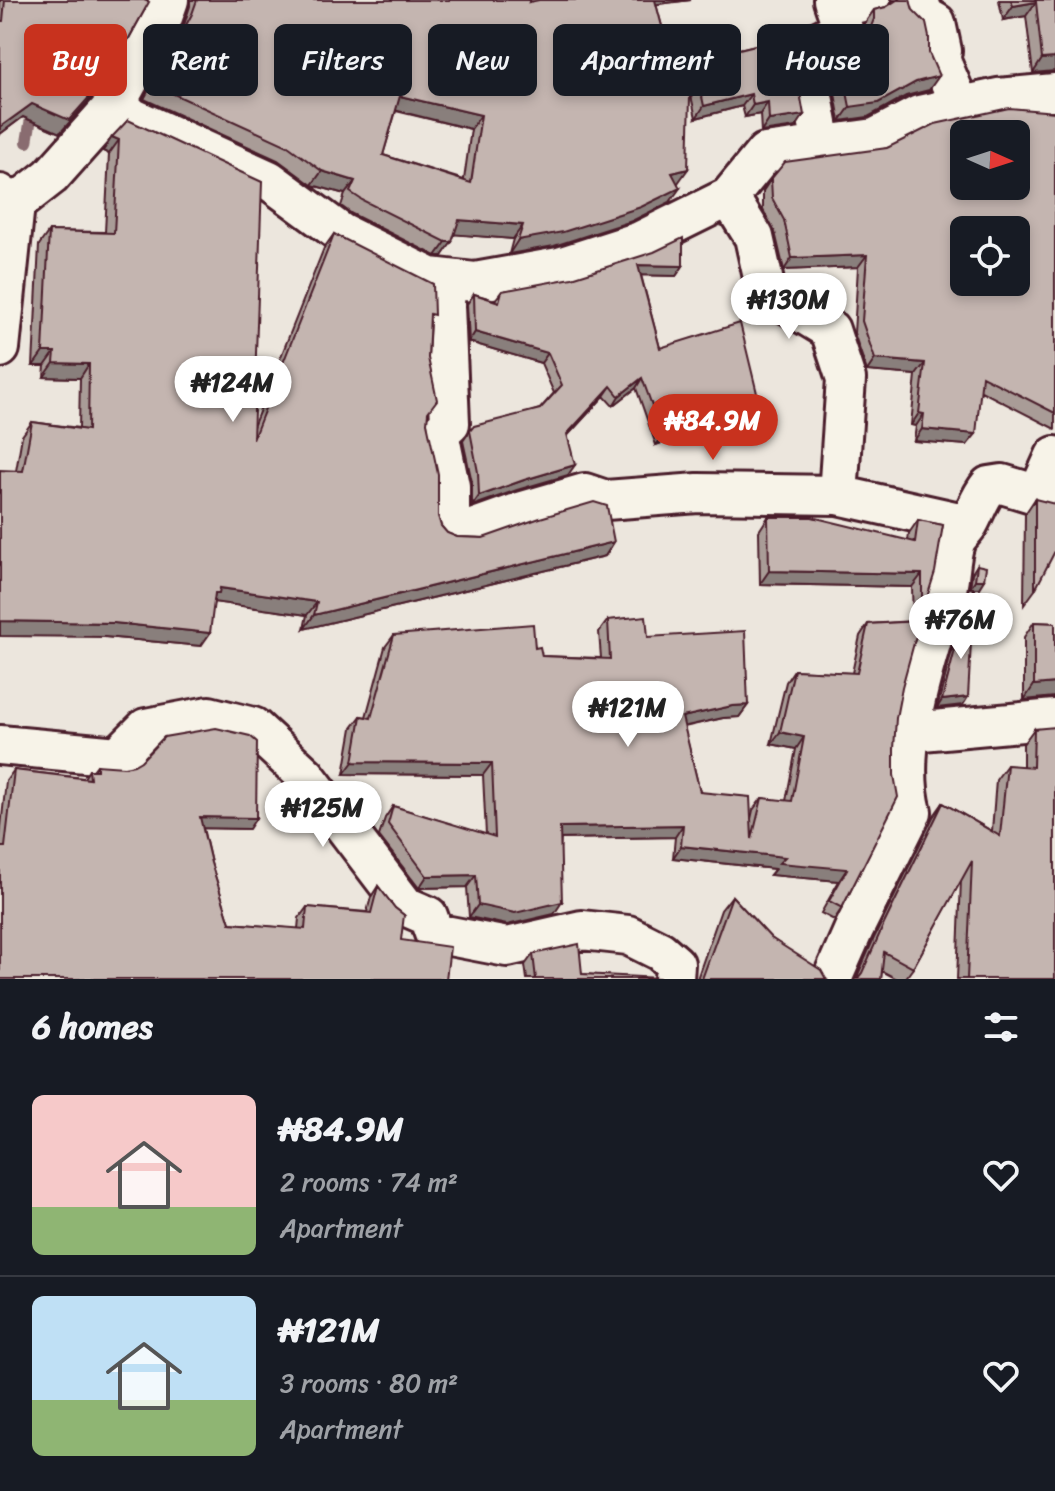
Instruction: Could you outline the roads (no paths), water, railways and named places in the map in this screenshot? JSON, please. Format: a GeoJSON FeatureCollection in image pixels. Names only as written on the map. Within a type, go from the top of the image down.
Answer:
{"type":"FeatureCollection","features":[{"type":"Feature","properties":{"kind":"street"},"geometry":{"type":"LineString","coordinates":[[0,348],[8,199],[51,176],[117,102],[162,20],[169,0]]}},
{"type":"Feature","properties":{"kind":"street"},"geometry":{"type":"LineString","coordinates":[[919,0],[924,16],[936,23],[942,51],[940,59],[960,106]]}},
{"type":"Feature","properties":{"kind":"street"},"geometry":{"type":"LineString","coordinates":[[822,145],[805,53],[818,41],[843,29],[847,3]]}},
{"type":"Feature","properties":{"kind":"street"},"geometry":{"type":"LineString","coordinates":[[117,102],[131,117],[269,180],[341,233],[430,277],[475,282],[559,267],[640,241],[729,197],[765,153],[875,138],[919,115],[998,98],[1055,93]]}},
{"type":"Feature","properties":{"kind":"street"},"geometry":{"type":"LineString","coordinates":[[729,197],[754,237],[766,291],[830,330],[846,379],[838,495]]}},
{"type":"Feature","properties":{"kind":"street"},"geometry":{"type":"LineString","coordinates":[[446,279],[450,423],[439,433],[450,486],[450,529],[467,531],[585,493],[606,500],[698,493],[838,495],[968,524]]}},
{"type":"Feature","properties":{"kind":"street"},"geometry":{"type":"LineString","coordinates":[[832,979],[912,812],[907,785],[907,750],[925,661],[946,595],[955,541],[989,486],[1002,484],[1046,498],[1055,456]]}},
{"type":"Feature","properties":{"kind":"street"},"geometry":{"type":"LineString","coordinates":[[0,745],[118,756],[146,728],[209,716],[253,727],[306,776],[405,906],[428,916],[434,933],[507,947],[582,930],[628,935],[660,951],[675,964],[674,979]]}},
{"type":"Feature","properties":{"kind":"street"},"geometry":{"type":"LineString","coordinates":[[911,732],[1055,719]]}},
{"type":"Feature","properties":{"kind":"waterway"},"geometry":{"type":"LineString","coordinates":[[27,142],[33,106]]}}]}
